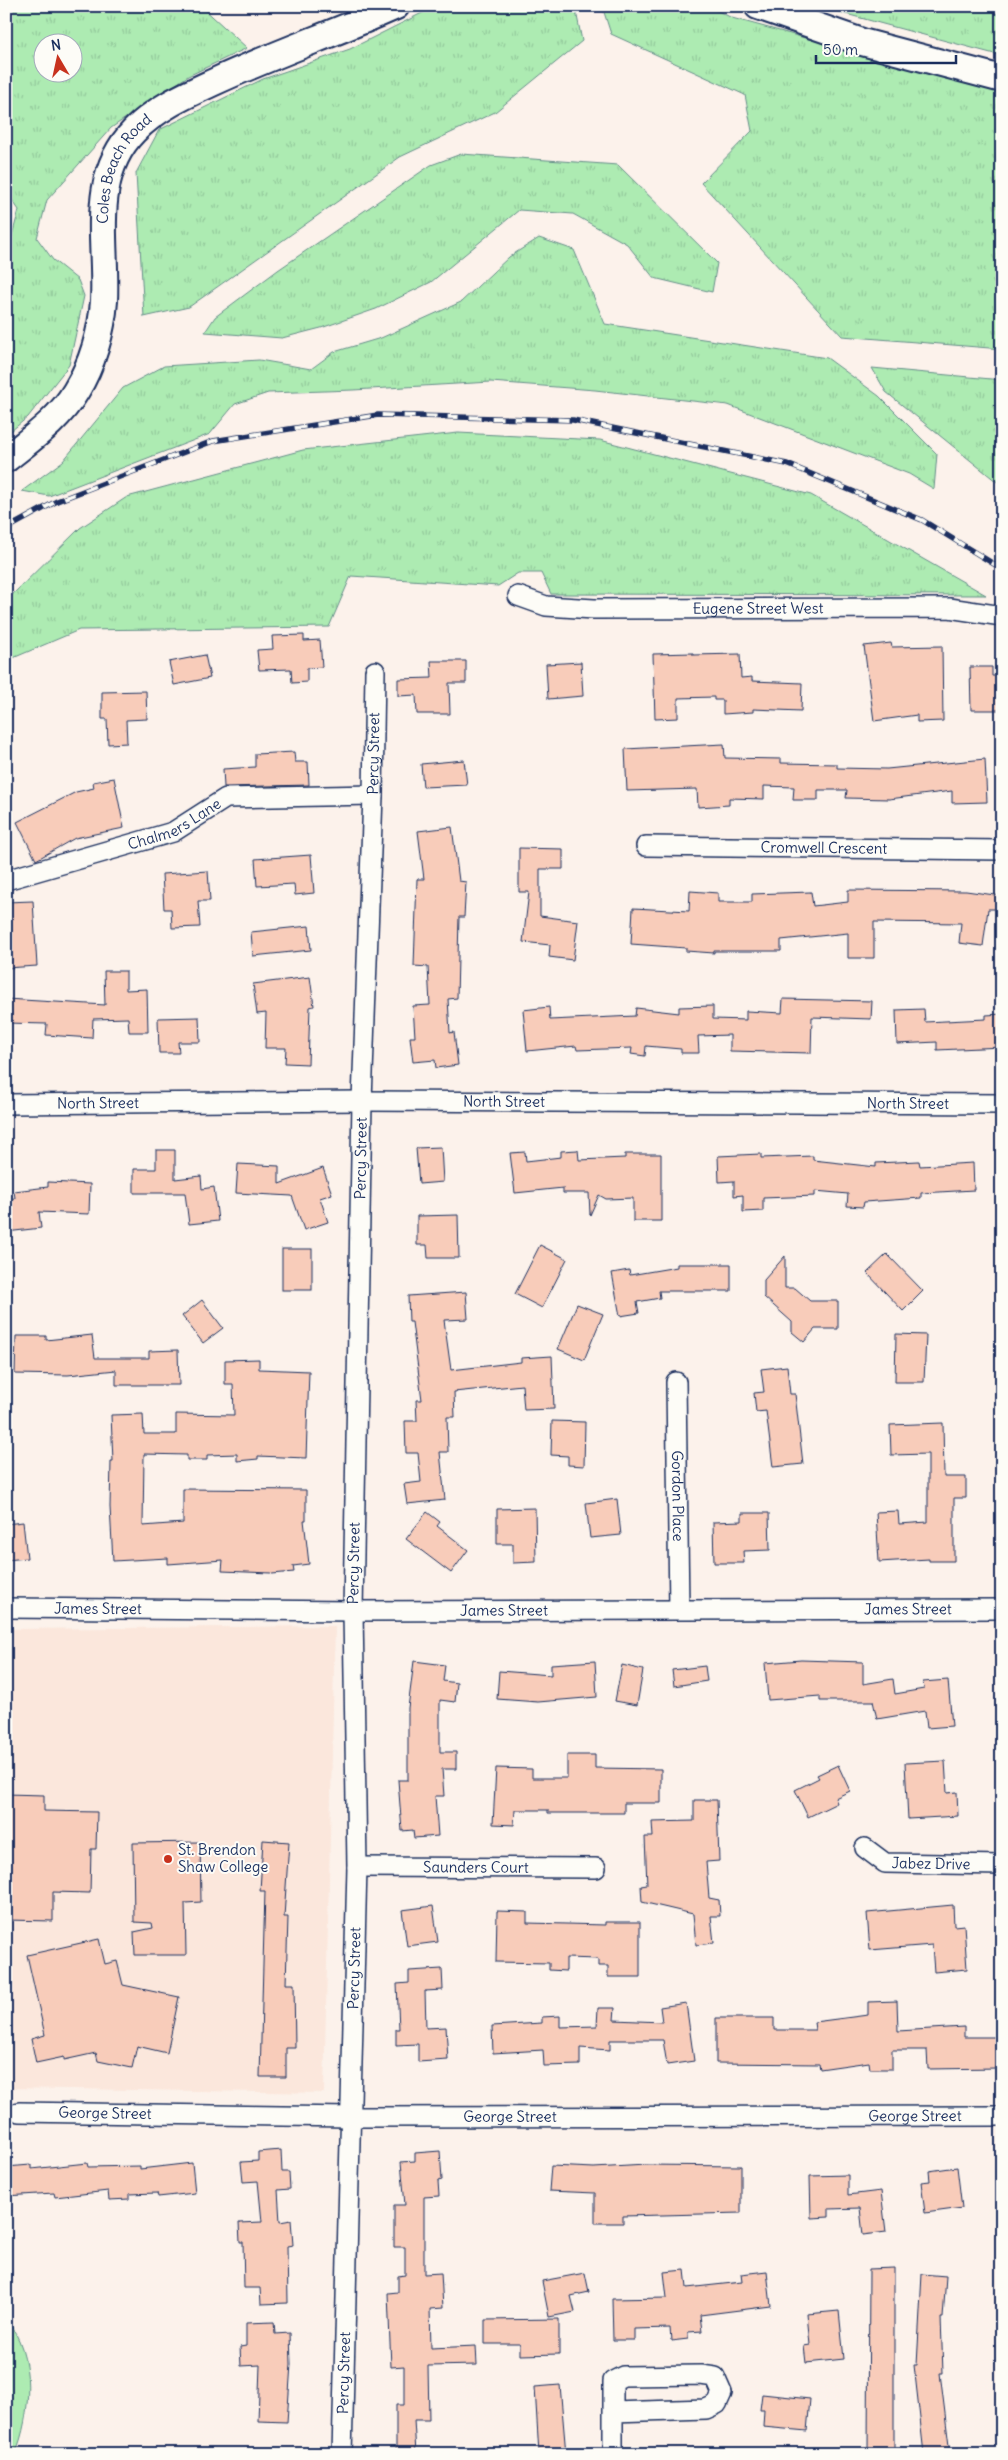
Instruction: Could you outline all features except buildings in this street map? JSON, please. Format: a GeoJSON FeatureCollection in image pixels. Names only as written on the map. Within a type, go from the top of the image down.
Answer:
{"type":"FeatureCollection","features":[{"type":"Feature","properties":{"kind":"street","name":"Coles Beach Road"},"geometry":{"type":"LineString","coordinates":[[6,459],[47,427],[64,409],[77,389],[96,347],[104,303],[104,192],[112,162],[134,131],[172,102],[246,67],[396,6]]}},
{"type":"Feature","properties":{"kind":"street"},"geometry":{"type":"LineString","coordinates":[[758,6],[862,42],[1002,79]]}},
{"type":"Feature","properties":{"kind":"street","name":"Eugene Street West"},"geometry":{"type":"LineString","coordinates":[[518,596],[546,606],[594,609],[949,608],[1002,616]]}},
{"type":"Feature","properties":{"kind":"street","name":"Percy Street"},"geometry":{"type":"LineString","coordinates":[[342,2454],[357,1867],[353,1611],[362,1101],[373,795],[375,671]]}},
{"type":"Feature","properties":{"kind":"street","name":"Chalmers Lane"},"geometry":{"type":"LineString","coordinates":[[6,880],[173,832],[226,798],[373,795]]}},
{"type":"Feature","properties":{"kind":"street","name":"Cromwell Crescent"},"geometry":{"type":"LineString","coordinates":[[646,846],[1002,850]]}},
{"type":"Feature","properties":{"kind":"street","name":"North Street"},"geometry":{"type":"LineString","coordinates":[[6,1104],[362,1101],[1002,1104]]}},
{"type":"Feature","properties":{"kind":"street","name":"Gordon Place"},"geometry":{"type":"LineString","coordinates":[[676,1382],[679,1609]]}},
{"type":"Feature","properties":{"kind":"street","name":"James Street"},"geometry":{"type":"LineString","coordinates":[[6,1608],[353,1611],[1002,1610]]}},
{"type":"Feature","properties":{"kind":"street","name":"Jabez Drive"},"geometry":{"type":"LineString","coordinates":[[865,1848],[885,1863],[1002,1864]]}},
{"type":"Feature","properties":{"kind":"street","name":"Saunders Court"},"geometry":{"type":"LineString","coordinates":[[357,1867],[596,1868]]}},
{"type":"Feature","properties":{"kind":"street","name":"George Street"},"geometry":{"type":"LineString","coordinates":[[19,2112],[350,2118],[1002,2116]]}},
{"type":"Feature","properties":{"kind":"street"},"geometry":{"type":"LineString","coordinates":[[612,2412],[706,2409],[717,2404],[722,2393],[715,2377],[701,2374],[622,2376],[613,2381],[612,2412],[613,2454]]}},
{"type":"Feature","properties":{"kind":"shaded area","name":"St. Brendon Shaw College"},"geometry":{"type":"Polygon","coordinates":[[[335,1626],[324,2093],[6,2088],[6,1629],[335,1626]]]}},
{"type":"Feature","properties":{"kind":"green space"},"geometry":{"type":"Polygon","coordinates":[[[12,6],[201,6],[247,48],[188,76],[111,128],[47,200],[37,238],[53,260],[78,280],[84,296],[69,365],[28,417],[6,435],[6,257],[19,210],[6,191],[6,14],[12,6]]]}},
{"type":"Feature","properties":{"kind":"green space"},"geometry":{"type":"Polygon","coordinates":[[[436,6],[575,6],[582,41],[495,112],[400,157],[189,307],[144,317],[136,173],[159,130],[263,79],[350,49],[436,6]]]}},
{"type":"Feature","properties":{"kind":"green space"},"geometry":{"type":"Polygon","coordinates":[[[602,6],[708,6],[732,18],[1002,92],[1002,349],[842,336],[701,183],[752,131],[745,95],[611,34],[602,6]]]}},
{"type":"Feature","properties":{"kind":"green space"},"geometry":{"type":"Polygon","coordinates":[[[816,6],[983,6],[1002,17],[1002,56],[816,6]]]}},
{"type":"Feature","properties":{"kind":"green space"},"geometry":{"type":"Polygon","coordinates":[[[461,154],[618,165],[717,263],[712,292],[654,278],[627,244],[573,214],[519,210],[431,282],[376,309],[321,328],[282,338],[205,332],[215,317],[278,270],[431,165],[461,154]]]}},
{"type":"Feature","properties":{"kind":"green space"},"geometry":{"type":"Polygon","coordinates":[[[539,238],[574,250],[605,324],[827,358],[879,396],[937,454],[934,489],[909,474],[728,405],[595,390],[491,382],[268,393],[235,404],[210,434],[49,496],[22,491],[63,461],[123,388],[164,366],[259,360],[311,369],[334,352],[381,338],[461,302],[509,257],[539,238]]]}},
{"type":"Feature","properties":{"kind":"green space"},"geometry":{"type":"Polygon","coordinates":[[[872,368],[1002,380],[1002,486],[886,392],[872,368]]]}},
{"type":"Feature","properties":{"kind":"green space"},"geometry":{"type":"Polygon","coordinates":[[[458,433],[600,440],[811,495],[986,595],[551,594],[541,573],[518,573],[498,586],[351,576],[329,627],[79,630],[6,661],[6,601],[80,528],[127,497],[303,450],[458,433]]]}},
{"type":"Feature","properties":{"kind":"green space"},"geometry":{"type":"Polygon","coordinates":[[[6,2320],[16,2333],[22,2349],[28,2385],[25,2422],[15,2454],[6,2454],[6,2320]]]}},
{"type":"Feature","properties":{"kind":"railway"},"geometry":{"type":"LineString","coordinates":[[6,529],[57,501],[213,441],[378,415],[573,420],[787,464],[922,520],[1002,569]]}},
{"type":"Feature","properties":{"kind":"place","name":"St. Brendon Shaw College"},"geometry":{"type":"Point","coordinates":[168,1859]}}]}
